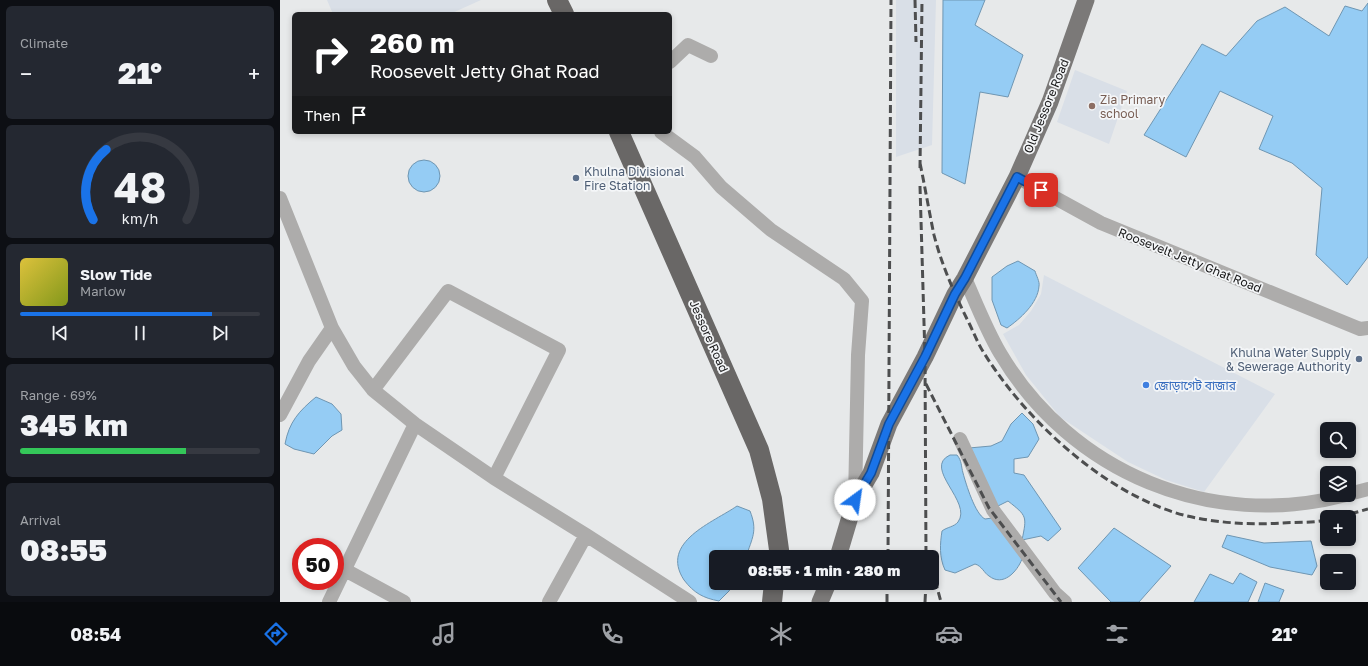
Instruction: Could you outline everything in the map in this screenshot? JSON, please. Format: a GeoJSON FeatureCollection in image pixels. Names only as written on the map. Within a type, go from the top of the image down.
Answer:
{"type":"FeatureCollection","features":[{"type":"Feature","properties":{"kind":"highway"},"geometry":{"type":"LineString","coordinates":[[557,0],[563,12]]}},
{"type":"Feature","properties":{"kind":"highway","name":"Jessore Road"},"geometry":{"type":"LineString","coordinates":[[620,134],[759,450],[772,499],[778,550]]}},
{"type":"Feature","properties":{"kind":"highway"},"geometry":{"type":"LineString","coordinates":[[772,602],[773,590]]}},
{"type":"Feature","properties":{"kind":"highway"},"geometry":{"type":"LineString","coordinates":[[782,590],[782,602]]}},
{"type":"Feature","properties":{"kind":"main road","name":"Old Jessore Road"},"geometry":{"type":"LineString","coordinates":[[840,550],[855,500],[871,473],[889,424],[925,357],[955,294],[965,278],[1017,177],[1050,102],[1086,0]]}},
{"type":"Feature","properties":{"kind":"main road"},"geometry":{"type":"LineString","coordinates":[[820,602],[825,590]]}},
{"type":"Feature","properties":{"kind":"street"},"geometry":{"type":"LineString","coordinates":[[672,60],[688,45],[711,56]]}},
{"type":"Feature","properties":{"kind":"street"},"geometry":{"type":"LineString","coordinates":[[664,134],[696,157],[721,187],[772,230],[844,279],[862,301],[858,355],[855,500]]}},
{"type":"Feature","properties":{"kind":"street","name":"Roosevelt Jetty Ghat Road"},"geometry":{"type":"LineString","coordinates":[[1017,177],[1101,223],[1360,329],[1368,328]]}},
{"type":"Feature","properties":{"kind":"street"},"geometry":{"type":"LineString","coordinates":[[280,198],[332,328],[354,366],[373,390],[415,424],[494,478],[690,602]]}},
{"type":"Feature","properties":{"kind":"street"},"geometry":{"type":"LineString","coordinates":[[965,278],[1000,353],[1027,391],[1060,428],[1110,463],[1143,481],[1189,496],[1236,506],[1285,506],[1320,500]]}},
{"type":"Feature","properties":{"kind":"street"},"geometry":{"type":"LineString","coordinates":[[373,390],[448,291],[559,350],[494,478]]}},
{"type":"Feature","properties":{"kind":"street"},"geometry":{"type":"LineString","coordinates":[[280,415],[309,362],[332,328]]}},
{"type":"Feature","properties":{"kind":"street"},"geometry":{"type":"LineString","coordinates":[[329,602],[415,424]]}},
{"type":"Feature","properties":{"kind":"street"},"geometry":{"type":"LineString","coordinates":[[960,439],[993,510],[1055,593],[1065,602]]}},
{"type":"Feature","properties":{"kind":"street"},"geometry":{"type":"LineString","coordinates":[[1356,493],[1368,489]]}},
{"type":"Feature","properties":{"kind":"street"},"geometry":{"type":"LineString","coordinates":[[550,602],[586,535]]}},
{"type":"Feature","properties":{"kind":"street"},"geometry":{"type":"LineString","coordinates":[[345,570],[404,602]]}},
{"type":"Feature","properties":{"kind":"shaded area"},"geometry":{"type":"Polygon","coordinates":[[[327,0],[481,0],[454,12],[332,12],[327,0]]]}},
{"type":"Feature","properties":{"kind":"shaded area"},"geometry":{"type":"Polygon","coordinates":[[[896,0],[936,0],[932,145],[896,157],[896,0]]]}},
{"type":"Feature","properties":{"kind":"shaded area","name":"Zia Primary school"},"geometry":{"type":"Polygon","coordinates":[[[1075,70],[1127,91],[1109,144],[1057,122],[1075,70]]]}},
{"type":"Feature","properties":{"kind":"shaded area","name":"জোড়াগেট বাজার"},"geometry":{"type":"Polygon","coordinates":[[[1044,275],[1275,394],[1204,492],[1166,480],[1128,462],[1060,417],[1026,375],[1003,334],[1019,325],[1031,311],[1041,294],[1044,275]]]}},
{"type":"Feature","properties":{"kind":"water"},"geometry":{"type":"Polygon","coordinates":[[[943,0],[985,0],[975,25],[1023,55],[1008,97],[980,92],[965,184],[942,173],[943,0]]]}},
{"type":"Feature","properties":{"kind":"water"},"geometry":{"type":"Polygon","coordinates":[[[1368,3],[1368,257],[1347,285],[1316,255],[1322,188],[1292,163],[1259,149],[1273,116],[1220,91],[1186,157],[1144,135],[1202,44],[1226,56],[1257,21],[1285,7],[1329,36],[1345,6],[1362,11],[1368,3]]]}},
{"type":"Feature","properties":{"kind":"water"},"geometry":{"type":"Polygon","coordinates":[[[421,160],[427,160],[437,167],[440,176],[439,182],[433,189],[427,192],[421,192],[411,185],[408,179],[408,173],[415,163],[421,160]]]}},
{"type":"Feature","properties":{"kind":"water"},"geometry":{"type":"Polygon","coordinates":[[[1018,261],[1035,271],[1039,286],[1038,292],[1028,310],[1007,328],[1001,325],[992,300],[992,277],[1007,266],[1018,261]]]}},
{"type":"Feature","properties":{"kind":"water"},"geometry":{"type":"Polygon","coordinates":[[[316,397],[332,404],[341,414],[342,430],[332,436],[314,454],[294,449],[285,444],[292,423],[300,412],[316,397]]]}},
{"type":"Feature","properties":{"kind":"water"},"geometry":{"type":"Polygon","coordinates":[[[1022,413],[1033,424],[1039,439],[1028,457],[1014,459],[1014,473],[1024,475],[1061,529],[1048,541],[1041,536],[1022,540],[1025,526],[1024,517],[1019,510],[1008,501],[996,507],[969,448],[991,446],[1002,441],[1011,424],[1022,413]]]}},
{"type":"Feature","properties":{"kind":"water"},"geometry":{"type":"Polygon","coordinates":[[[950,455],[957,455],[960,459],[963,473],[974,505],[981,516],[985,519],[992,518],[1022,559],[1017,569],[1004,579],[994,579],[975,564],[955,573],[945,570],[940,550],[942,531],[956,524],[961,514],[955,495],[944,477],[942,468],[943,461],[950,455]]]}},
{"type":"Feature","properties":{"kind":"water"},"geometry":{"type":"Polygon","coordinates":[[[737,506],[750,511],[754,524],[752,539],[748,550],[709,550],[709,590],[730,590],[719,601],[695,592],[684,580],[678,567],[678,555],[684,544],[692,535],[737,506]]]}},
{"type":"Feature","properties":{"kind":"water"},"geometry":{"type":"Polygon","coordinates":[[[1114,528],[1171,566],[1139,602],[1111,602],[1078,568],[1114,528]]]}},
{"type":"Feature","properties":{"kind":"water"},"geometry":{"type":"Polygon","coordinates":[[[1227,535],[1264,543],[1311,541],[1317,566],[1312,575],[1270,567],[1222,547],[1227,535]]]}},
{"type":"Feature","properties":{"kind":"water"},"geometry":{"type":"Polygon","coordinates":[[[1240,573],[1257,582],[1248,602],[1194,602],[1210,574],[1233,584],[1240,573]]]}},
{"type":"Feature","properties":{"kind":"water"},"geometry":{"type":"Polygon","coordinates":[[[1265,583],[1284,590],[1279,602],[1258,602],[1265,583]]]}},
{"type":"Feature","properties":{"kind":"railway"},"geometry":{"type":"LineString","coordinates":[[888,550],[891,0]]}},
{"type":"Feature","properties":{"kind":"railway"},"geometry":{"type":"LineString","coordinates":[[915,0],[916,42]]}},
{"type":"Feature","properties":{"kind":"railway"},"geometry":{"type":"LineString","coordinates":[[920,168],[922,0]]}},
{"type":"Feature","properties":{"kind":"railway"},"geometry":{"type":"LineString","coordinates":[[920,163],[934,235],[954,291],[984,353],[1002,379],[1046,430],[1099,474],[1128,492],[1157,506],[1187,516],[1222,522],[1246,524],[1320,521]]}},
{"type":"Feature","properties":{"kind":"railway"},"geometry":{"type":"LineString","coordinates":[[920,186],[925,357],[926,550]]}},
{"type":"Feature","properties":{"kind":"railway"},"geometry":{"type":"LineString","coordinates":[[926,384],[989,508],[1061,602]]}},
{"type":"Feature","properties":{"kind":"railway"},"geometry":{"type":"LineString","coordinates":[[1356,512],[1368,509]]}},
{"type":"Feature","properties":{"kind":"railway"},"geometry":{"type":"LineString","coordinates":[[887,590],[887,602]]}},
{"type":"Feature","properties":{"kind":"railway"},"geometry":{"type":"LineString","coordinates":[[925,602],[926,590]]}},
{"type":"Feature","properties":{"kind":"railway"},"geometry":{"type":"LineString","coordinates":[[938,590],[941,602]]}},
{"type":"Feature","properties":{"kind":"place","name":"Zia Primary school"},"geometry":{"type":"Point","coordinates":[1092,106]}},
{"type":"Feature","properties":{"kind":"place","name":"Khulna Divisional Fire Station"},"geometry":{"type":"Point","coordinates":[576,178]}},
{"type":"Feature","properties":{"kind":"place","name":"Khulna Water Supply & Sewerage Authority"},"geometry":{"type":"Point","coordinates":[1359,359]}},
{"type":"Feature","properties":{"kind":"place","name":"জোড়াগেট বাজার"},"geometry":{"type":"Point","coordinates":[1146,385]}},
{"type":"Feature","properties":{"kind":"route"},"geometry":{"type":"LineString","coordinates":[[855,500],[871,473],[889,424],[925,357],[955,294],[965,278],[1017,177],[1041,190]]}}]}
